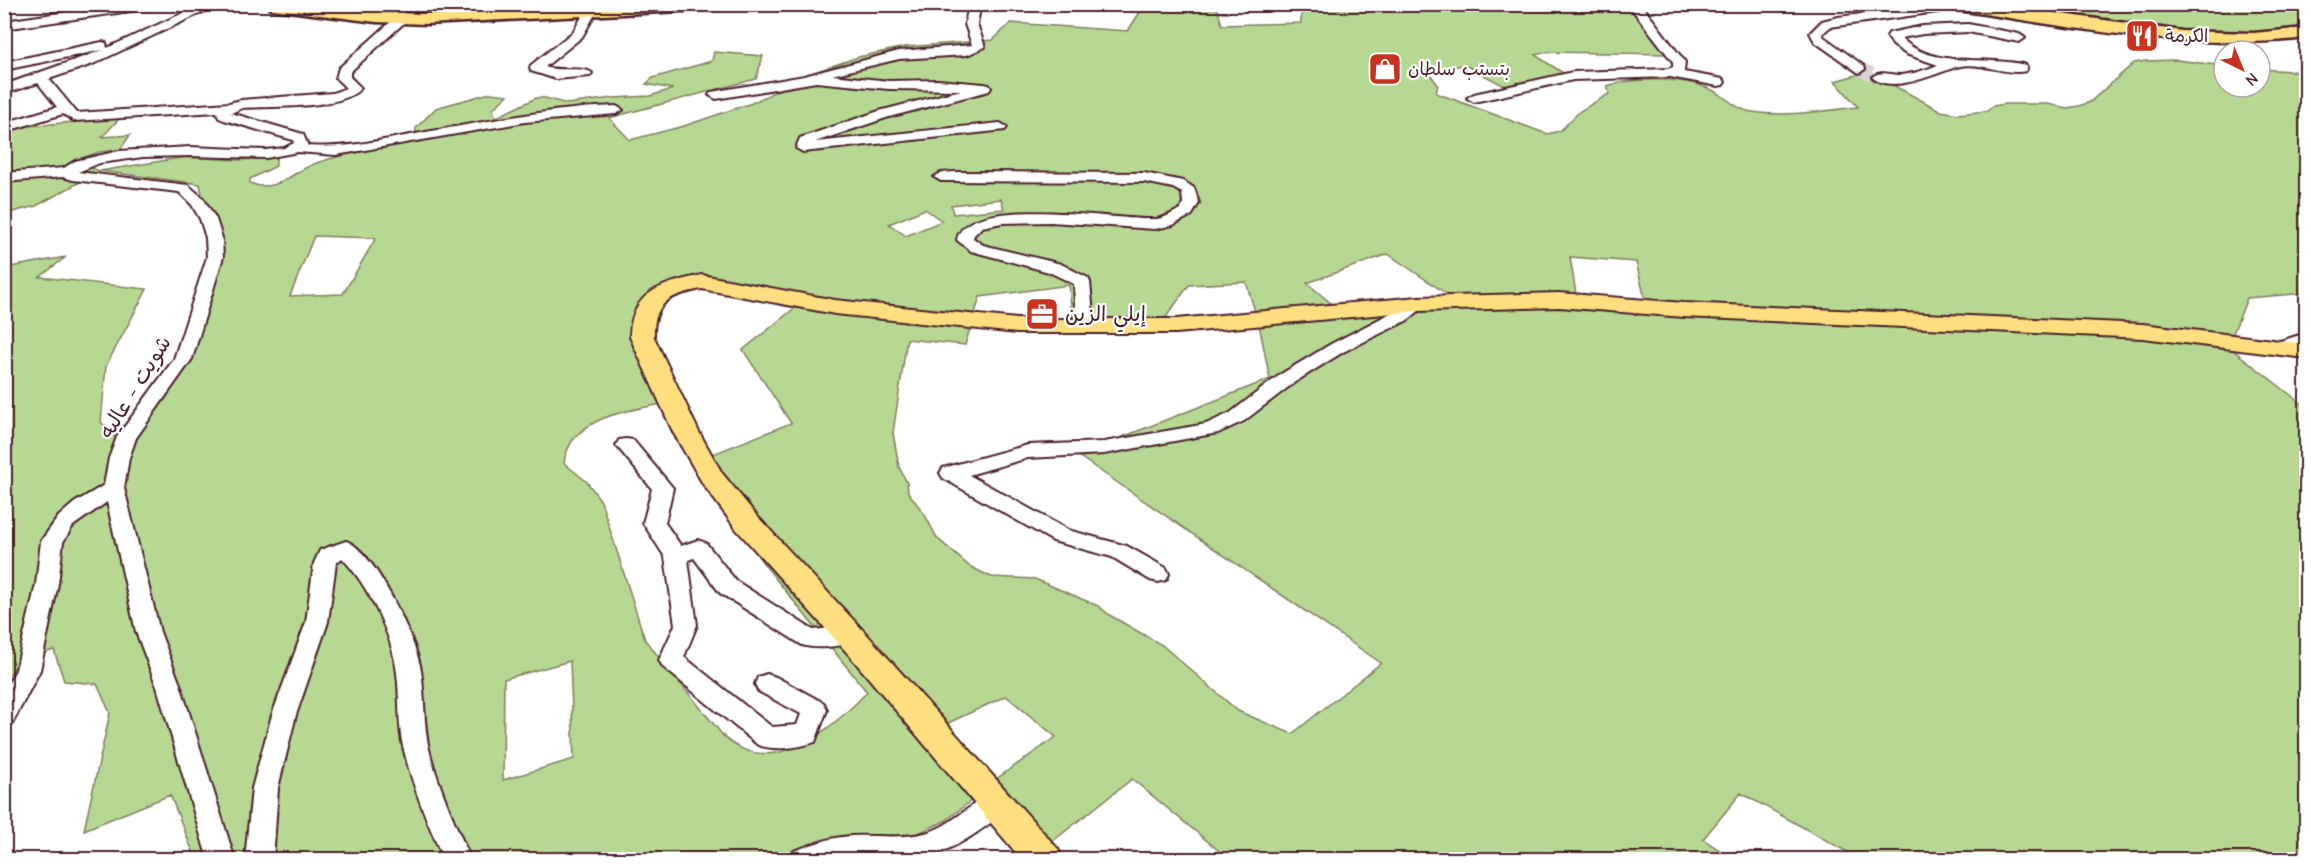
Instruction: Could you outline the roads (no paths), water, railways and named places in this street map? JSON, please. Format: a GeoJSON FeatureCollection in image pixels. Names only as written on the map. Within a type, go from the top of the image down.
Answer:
{"type":"FeatureCollection","features":[{"type":"Feature","properties":{"kind":"highway"},"geometry":{"type":"LineString","coordinates":[[272,4],[401,17],[591,11],[642,4]]}},
{"type":"Feature","properties":{"kind":"highway"},"geometry":{"type":"LineString","coordinates":[[299,4],[363,8],[401,17],[721,4]]}},
{"type":"Feature","properties":{"kind":"highway"},"geometry":{"type":"LineString","coordinates":[[456,4],[473,13]]}},
{"type":"Feature","properties":{"kind":"highway"},"geometry":{"type":"LineString","coordinates":[[1951,4],[2182,36],[2254,38],[2307,31]]}},
{"type":"Feature","properties":{"kind":"highway"},"geometry":{"type":"LineString","coordinates":[[1978,4],[2022,7],[2129,27],[2179,32],[2235,34],[2307,31]]}},
{"type":"Feature","properties":{"kind":"main road"},"geometry":{"type":"LineString","coordinates":[[1045,860],[849,635],[747,523],[712,478],[686,432],[642,337],[642,322],[648,305],[674,288],[702,282],[860,310],[1017,326],[1176,326],[1419,304],[1559,300],[1684,310],[2143,331],[2307,351]]}},
{"type":"Feature","properties":{"kind":"street"},"geometry":{"type":"LineString","coordinates":[[4,25],[152,4]]}},
{"type":"Feature","properties":{"kind":"street"},"geometry":{"type":"LineString","coordinates":[[4,90],[137,40],[214,4]]}},
{"type":"Feature","properties":{"kind":"street"},"geometry":{"type":"LineString","coordinates":[[814,78],[810,77],[899,55],[967,51],[979,47],[971,24],[975,4]]}},
{"type":"Feature","properties":{"kind":"street"},"geometry":{"type":"LineString","coordinates":[[1634,4],[1679,62],[1679,69],[1670,73]]}},
{"type":"Feature","properties":{"kind":"street"},"geometry":{"type":"LineString","coordinates":[[1859,69],[1820,39],[1816,33],[1818,29],[1838,21],[1959,5]]}},
{"type":"Feature","properties":{"kind":"street"},"geometry":{"type":"LineString","coordinates":[[585,73],[556,75],[536,68],[578,34],[591,11]]}},
{"type":"Feature","properties":{"kind":"street"},"geometry":{"type":"LineString","coordinates":[[11,126],[69,113],[230,107],[332,97],[352,92],[354,88],[343,78],[344,71],[401,17]]}},
{"type":"Feature","properties":{"kind":"street"},"geometry":{"type":"LineString","coordinates":[[1948,64],[1911,52],[1902,47],[1893,36],[1923,30],[1968,28],[2019,38]]}},
{"type":"Feature","properties":{"kind":"street"},"geometry":{"type":"LineString","coordinates":[[4,66],[137,40]]}},
{"type":"Feature","properties":{"kind":"street"},"geometry":{"type":"LineString","coordinates":[[1879,77],[1898,79],[1920,76],[1948,64],[1972,62],[2021,68]]}},
{"type":"Feature","properties":{"kind":"street"},"geometry":{"type":"LineString","coordinates":[[1474,98],[1572,76],[1670,73],[1718,81]]}},
{"type":"Feature","properties":{"kind":"street"},"geometry":{"type":"LineString","coordinates":[[41,78],[69,113]]}},
{"type":"Feature","properties":{"kind":"street"},"geometry":{"type":"LineString","coordinates":[[716,95],[737,89],[814,78],[984,88],[851,125],[805,141],[803,148],[1000,127]]}},
{"type":"Feature","properties":{"kind":"street"},"geometry":{"type":"LineString","coordinates":[[230,107],[224,111],[224,115],[298,137],[302,144],[298,148]]}},
{"type":"Feature","properties":{"kind":"street"},"geometry":{"type":"LineString","coordinates":[[4,178],[68,172],[83,162],[115,155],[166,152],[265,154],[298,148],[312,152],[355,148],[559,114],[616,110]]}},
{"type":"Feature","properties":{"kind":"street","name":"شويت - عاليه"},"geometry":{"type":"LineString","coordinates":[[68,172],[73,176],[183,188],[196,199],[217,243],[215,257],[186,351],[175,372],[127,437],[119,458],[114,488],[148,632],[169,687],[222,860]]}},
{"type":"Feature","properties":{"kind":"street"},"geometry":{"type":"LineString","coordinates":[[941,177],[1106,176],[1151,179],[1184,186],[1189,191],[1191,203],[1187,212],[1167,222],[1155,224],[1051,217],[1002,218],[977,224],[966,233],[965,240],[977,248],[1055,268],[1082,282],[1085,326]]}},
{"type":"Feature","properties":{"kind":"street"},"geometry":{"type":"LineString","coordinates":[[1158,574],[1119,551],[1061,536],[950,473],[1028,452],[1104,448],[1162,440],[1211,429],[1237,417],[1288,378],[1337,348],[1402,316],[1419,304]]}},
{"type":"Feature","properties":{"kind":"street"},"geometry":{"type":"LineString","coordinates":[[2280,347],[2307,338]]}},
{"type":"Feature","properties":{"kind":"street"},"geometry":{"type":"LineString","coordinates":[[626,445],[663,488],[654,523],[676,556],[686,625],[671,660],[766,738],[806,735],[815,710],[767,684]]}},
{"type":"Feature","properties":{"kind":"street"},"geometry":{"type":"LineString","coordinates":[[4,715],[28,670],[47,584],[52,541],[66,521],[81,508],[114,488]]}},
{"type":"Feature","properties":{"kind":"street"},"geometry":{"type":"LineString","coordinates":[[676,556],[698,548],[728,587],[810,639],[849,635]]}},
{"type":"Feature","properties":{"kind":"street"},"geometry":{"type":"LineString","coordinates":[[259,860],[265,788],[284,715],[317,622],[325,564],[328,555],[346,549],[354,555],[370,581],[402,643],[408,664],[414,738],[426,783],[458,860]]}},
{"type":"Feature","properties":{"kind":"street"},"geometry":{"type":"LineString","coordinates":[[804,860],[831,849],[860,846],[907,848],[926,845],[949,835],[997,803]]}},
{"type":"Feature","properties":{"kind":"tunnel"},"geometry":{"type":"LineString","coordinates":[[1859,69],[1879,77]]}},
{"type":"Feature","properties":{"kind":"place","name":"الكرمة"},"geometry":{"type":"Point","coordinates":[2142,36]}},
{"type":"Feature","properties":{"kind":"place","name":"بتستب سلطان"},"geometry":{"type":"Point","coordinates":[1385,69]}},
{"type":"Feature","properties":{"kind":"place","name":"إيلي الزين"},"geometry":{"type":"Point","coordinates":[1042,314]}}]}
